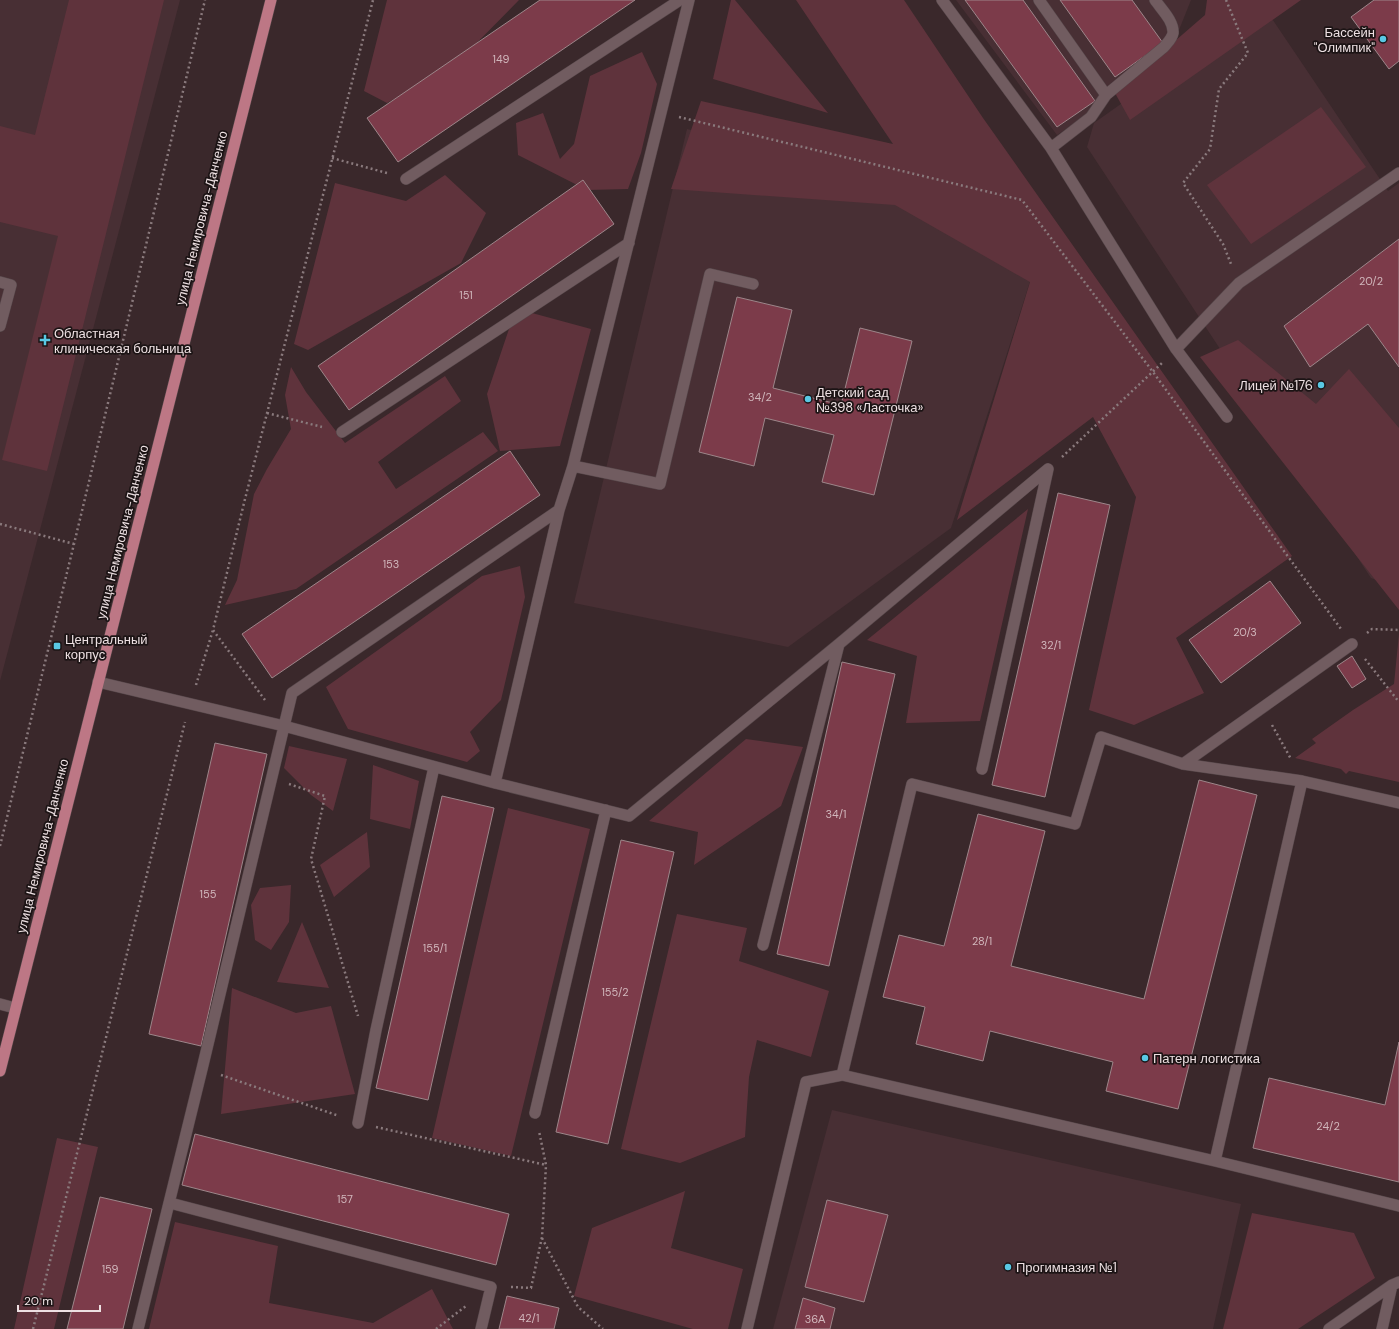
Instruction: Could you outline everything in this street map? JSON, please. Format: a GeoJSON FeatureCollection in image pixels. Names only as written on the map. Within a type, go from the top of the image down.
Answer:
{"type":"FeatureCollection","features":[{"type":"Feature","properties":{"kind":"main road","name":"улица Немировича-Данченко"},"geometry":{"type":"LineString","coordinates":[[0,1071],[271,0]]}},
{"type":"Feature","properties":{"kind":"lane"},"geometry":{"type":"LineString","coordinates":[[406,179],[680,0]]}},
{"type":"Feature","properties":{"kind":"lane"},"geometry":{"type":"LineString","coordinates":[[495,783],[559,510],[573,466],[689,0]]}},
{"type":"Feature","properties":{"kind":"lane"},"geometry":{"type":"LineString","coordinates":[[942,0],[1051,148],[1176,349],[1228,417]]}},
{"type":"Feature","properties":{"kind":"lane"},"geometry":{"type":"LineString","coordinates":[[1040,0],[1106,95]]}},
{"type":"Feature","properties":{"kind":"lane"},"geometry":{"type":"LineString","coordinates":[[1051,148],[1091,117],[1106,95],[1164,47],[1170,40],[1173,34],[1172,24],[1155,0]]}},
{"type":"Feature","properties":{"kind":"lane"},"geometry":{"type":"LineString","coordinates":[[1176,349],[1239,283],[1399,172]]}},
{"type":"Feature","properties":{"kind":"lane"},"geometry":{"type":"LineString","coordinates":[[342,432],[629,243]]}},
{"type":"Feature","properties":{"kind":"lane"},"geometry":{"type":"LineString","coordinates":[[573,466],[660,484],[710,274],[753,284]]}},
{"type":"Feature","properties":{"kind":"lane"},"geometry":{"type":"LineString","coordinates":[[0,282],[10,285],[0,326]]}},
{"type":"Feature","properties":{"kind":"lane"},"geometry":{"type":"LineString","coordinates":[[98,682],[284,726],[495,783],[629,816],[839,644],[1048,469]]}},
{"type":"Feature","properties":{"kind":"lane"},"geometry":{"type":"LineString","coordinates":[[982,769],[1048,469]]}},
{"type":"Feature","properties":{"kind":"lane"},"geometry":{"type":"LineString","coordinates":[[138,1329],[170,1203],[292,693],[559,510]]}},
{"type":"Feature","properties":{"kind":"lane"},"geometry":{"type":"LineString","coordinates":[[762,945],[839,644]]}},
{"type":"Feature","properties":{"kind":"lane"},"geometry":{"type":"LineString","coordinates":[[1183,764],[1352,644]]}},
{"type":"Feature","properties":{"kind":"lane"},"geometry":{"type":"LineString","coordinates":[[842,1075],[912,784],[1074,824],[1101,737],[1183,764],[1302,781],[1399,803]]}},
{"type":"Feature","properties":{"kind":"lane"},"geometry":{"type":"LineString","coordinates":[[358,1123],[376,1030],[434,767]]}},
{"type":"Feature","properties":{"kind":"lane"},"geometry":{"type":"LineString","coordinates":[[1215,1161],[1302,781]]}},
{"type":"Feature","properties":{"kind":"lane"},"geometry":{"type":"LineString","coordinates":[[535,1113],[606,810]]}},
{"type":"Feature","properties":{"kind":"lane"},"geometry":{"type":"LineString","coordinates":[[0,1004],[15,1008]]}},
{"type":"Feature","properties":{"kind":"lane"},"geometry":{"type":"LineString","coordinates":[[747,1329],[806,1082],[842,1075],[1215,1161],[1399,1206]]}},
{"type":"Feature","properties":{"kind":"lane"},"geometry":{"type":"LineString","coordinates":[[170,1203],[491,1287],[481,1329]]}},
{"type":"Feature","properties":{"kind":"lane"},"geometry":{"type":"LineString","coordinates":[[1330,1329],[1396,1284]]}},
{"type":"Feature","properties":{"kind":"lane"},"geometry":{"type":"LineString","coordinates":[[1382,1329],[1396,1284]]}},
{"type":"Feature","properties":{"kind":"path"},"geometry":{"type":"LineString","coordinates":[[0,846],[205,0]]}},
{"type":"Feature","properties":{"kind":"path"},"geometry":{"type":"LineString","coordinates":[[33,1329],[190,704],[213,630],[373,0]]}},
{"type":"Feature","properties":{"kind":"path"},"geometry":{"type":"LineString","coordinates":[[1226,0],[1248,53],[1219,88],[1210,149],[1183,183],[1223,244],[1239,283]]}},
{"type":"Feature","properties":{"kind":"path"},"geometry":{"type":"LineString","coordinates":[[661,113],[1022,200],[1153,372],[1352,644],[1399,702]]}},
{"type":"Feature","properties":{"kind":"path"},"geometry":{"type":"LineString","coordinates":[[332,158],[406,179]]}},
{"type":"Feature","properties":{"kind":"path"},"geometry":{"type":"LineString","coordinates":[[1048,469],[1176,349]]}},
{"type":"Feature","properties":{"kind":"path"},"geometry":{"type":"LineString","coordinates":[[267,413],[342,432]]}},
{"type":"Feature","properties":{"kind":"path"},"geometry":{"type":"LineString","coordinates":[[0,524],[74,544]]}},
{"type":"Feature","properties":{"kind":"path"},"geometry":{"type":"LineString","coordinates":[[1352,644],[1372,629],[1399,630]]}},
{"type":"Feature","properties":{"kind":"path"},"geometry":{"type":"LineString","coordinates":[[213,630],[284,726]]}},
{"type":"Feature","properties":{"kind":"path"},"geometry":{"type":"LineString","coordinates":[[1263,707],[1302,781]]}},
{"type":"Feature","properties":{"kind":"path"},"geometry":{"type":"LineString","coordinates":[[272,777],[325,796],[311,859],[359,1022],[376,1030]]}},
{"type":"Feature","properties":{"kind":"path"},"geometry":{"type":"LineString","coordinates":[[436,1329],[491,1287],[531,1288],[542,1237],[546,1165],[535,1113]]}},
{"type":"Feature","properties":{"kind":"path"},"geometry":{"type":"LineString","coordinates":[[542,1237],[578,1308],[603,1329]]}},
{"type":"Feature","properties":{"kind":"shaded area","name":"Областная клиническая больница"},"geometry":{"type":"Polygon","coordinates":[[[0,0],[180,0],[0,681],[0,0]]]}},
{"type":"Feature","properties":{"kind":"shaded area"},"geometry":{"type":"Polygon","coordinates":[[[69,0],[164,0],[47,471],[2,460],[58,236],[0,222],[0,126],[35,135],[69,0]]]}},
{"type":"Feature","properties":{"kind":"shaded area"},"geometry":{"type":"Polygon","coordinates":[[[387,0],[519,0],[453,67],[387,103],[364,91],[387,0]]]}},
{"type":"Feature","properties":{"kind":"shaded area"},"geometry":{"type":"Polygon","coordinates":[[[731,0],[735,0],[828,113],[713,79],[731,0]]]}},
{"type":"Feature","properties":{"kind":"shaded area"},"geometry":{"type":"Polygon","coordinates":[[[796,0],[904,0],[983,118],[1292,556],[1176,638],[1204,693],[1134,725],[1089,710],[1136,497],[1093,417],[957,520],[1030,282],[895,205],[671,189],[701,101],[893,144],[796,0]]]}},
{"type":"Feature","properties":{"kind":"shaded area"},"geometry":{"type":"Polygon","coordinates":[[[956,0],[1191,0],[1171,50],[1103,104],[1057,135],[956,0]]]}},
{"type":"Feature","properties":{"kind":"shaded area"},"geometry":{"type":"Polygon","coordinates":[[[1207,0],[1301,0],[1130,120],[1115,93],[1205,15],[1207,0]]]}},
{"type":"Feature","properties":{"kind":"shaded area","name":"Лицей №176"},"geometry":{"type":"Polygon","coordinates":[[[1262,4],[1388,191],[1399,183],[1399,589],[1371,578],[1087,147],[1094,123],[1262,4]]]}},
{"type":"Feature","properties":{"kind":"shaded area"},"geometry":{"type":"Polygon","coordinates":[[[642,52],[657,84],[641,153],[628,189],[587,190],[518,155],[516,123],[543,113],[560,159],[574,144],[590,76],[642,52]]]}},
{"type":"Feature","properties":{"kind":"shaded area"},"geometry":{"type":"Polygon","coordinates":[[[1321,107],[1366,167],[1251,244],[1207,185],[1321,107]]]}},
{"type":"Feature","properties":{"kind":"shaded area","name":"Детский сад №398 «Ласточка»"},"geometry":{"type":"Polygon","coordinates":[[[687,129],[1004,207],[1034,269],[951,528],[788,647],[574,603],[687,129]]]}},
{"type":"Feature","properties":{"kind":"shaded area"},"geometry":{"type":"Polygon","coordinates":[[[445,175],[486,213],[461,263],[308,350],[294,344],[335,183],[406,201],[445,175]]]}},
{"type":"Feature","properties":{"kind":"shaded area"},"geometry":{"type":"Polygon","coordinates":[[[532,313],[591,329],[560,446],[500,451],[487,394],[510,326],[532,313]]]}},
{"type":"Feature","properties":{"kind":"shaded area"},"geometry":{"type":"Polygon","coordinates":[[[1238,340],[1316,404],[1349,369],[1399,428],[1399,610],[1200,357],[1238,340]]]}},
{"type":"Feature","properties":{"kind":"shaded area"},"geometry":{"type":"Polygon","coordinates":[[[291,367],[306,392],[345,443],[445,376],[461,401],[378,462],[396,489],[483,432],[498,451],[296,589],[225,605],[237,580],[254,494],[291,429],[285,395],[291,367]]]}},
{"type":"Feature","properties":{"kind":"shaded area"},"geometry":{"type":"Polygon","coordinates":[[[1028,509],[980,721],[906,723],[917,656],[867,640],[1028,509]]]}},
{"type":"Feature","properties":{"kind":"shaded area"},"geometry":{"type":"Polygon","coordinates":[[[520,566],[525,597],[501,700],[470,732],[480,751],[467,762],[348,729],[326,687],[482,576],[520,566]]]}},
{"type":"Feature","properties":{"kind":"shaded area"},"geometry":{"type":"Polygon","coordinates":[[[1399,634],[1399,782],[1349,771],[1346,774],[1341,769],[1295,758],[1316,743],[1312,739],[1353,710],[1394,684],[1399,634]]]}},
{"type":"Feature","properties":{"kind":"shaded area"},"geometry":{"type":"Polygon","coordinates":[[[746,739],[803,747],[781,806],[694,865],[698,832],[649,821],[746,739]]]}},
{"type":"Feature","properties":{"kind":"shaded area"},"geometry":{"type":"Polygon","coordinates":[[[289,746],[347,759],[333,811],[311,795],[284,768],[289,746]]]}},
{"type":"Feature","properties":{"kind":"shaded area"},"geometry":{"type":"Polygon","coordinates":[[[373,765],[419,781],[410,829],[370,819],[373,765]]]}},
{"type":"Feature","properties":{"kind":"shaded area"},"geometry":{"type":"Polygon","coordinates":[[[508,808],[590,829],[511,1156],[432,1138],[508,808]]]}},
{"type":"Feature","properties":{"kind":"shaded area"},"geometry":{"type":"Polygon","coordinates":[[[367,832],[370,867],[334,897],[320,865],[367,832]]]}},
{"type":"Feature","properties":{"kind":"shaded area"},"geometry":{"type":"Polygon","coordinates":[[[291,885],[289,922],[271,950],[255,940],[251,905],[260,888],[291,885]]]}},
{"type":"Feature","properties":{"kind":"shaded area"},"geometry":{"type":"Polygon","coordinates":[[[677,914],[747,928],[739,961],[829,991],[811,1057],[757,1040],[749,1077],[745,1137],[680,1163],[621,1149],[677,914]]]}},
{"type":"Feature","properties":{"kind":"shaded area"},"geometry":{"type":"Polygon","coordinates":[[[302,922],[329,988],[277,982],[302,922]]]}},
{"type":"Feature","properties":{"kind":"shaded area"},"geometry":{"type":"Polygon","coordinates":[[[232,988],[296,1013],[331,1006],[355,1094],[221,1114],[232,988]]]}},
{"type":"Feature","properties":{"kind":"shaded area","name":"Прогимназия №1"},"geometry":{"type":"Polygon","coordinates":[[[832,1110],[1241,1204],[1213,1329],[773,1329],[832,1110]]]}},
{"type":"Feature","properties":{"kind":"shaded area"},"geometry":{"type":"Polygon","coordinates":[[[57,1138],[98,1147],[54,1329],[14,1329],[57,1138]]]}},
{"type":"Feature","properties":{"kind":"shaded area"},"geometry":{"type":"Polygon","coordinates":[[[685,1191],[671,1248],[743,1269],[728,1329],[693,1329],[574,1296],[592,1228],[685,1191]]]}},
{"type":"Feature","properties":{"kind":"shaded area"},"geometry":{"type":"Polygon","coordinates":[[[1252,1213],[1354,1233],[1375,1278],[1298,1329],[1223,1329],[1252,1213]]]}},
{"type":"Feature","properties":{"kind":"shaded area"},"geometry":{"type":"Polygon","coordinates":[[[175,1222],[278,1246],[269,1303],[373,1323],[432,1289],[453,1329],[149,1329],[175,1222]]]}},
{"type":"Feature","properties":{"kind":"building"},"geometry":{"type":"Polygon","coordinates":[[[540,0],[635,0],[398,162],[367,118],[540,0]]]}},
{"type":"Feature","properties":{"kind":"building"},"geometry":{"type":"Polygon","coordinates":[[[965,0],[1023,0],[1095,101],[1057,127],[965,0]]]}},
{"type":"Feature","properties":{"kind":"building"},"geometry":{"type":"Polygon","coordinates":[[[1060,0],[1132,0],[1163,43],[1115,77],[1060,0]]]}},
{"type":"Feature","properties":{"kind":"building","name":"Бассейн \"Олимпик\""},"geometry":{"type":"Polygon","coordinates":[[[1374,0],[1399,0],[1399,61],[1389,69],[1351,17],[1374,0]]]}},
{"type":"Feature","properties":{"kind":"building"},"geometry":{"type":"Polygon","coordinates":[[[583,180],[614,224],[349,410],[318,366],[583,180]]]}},
{"type":"Feature","properties":{"kind":"building"},"geometry":{"type":"Polygon","coordinates":[[[1399,239],[1399,367],[1368,324],[1310,367],[1284,326],[1399,239]]]}},
{"type":"Feature","properties":{"kind":"building"},"geometry":{"type":"Polygon","coordinates":[[[737,297],[792,310],[773,388],[841,405],[860,328],[912,341],[874,495],[822,482],[834,435],[765,418],[754,466],[699,452],[737,297]]]}},
{"type":"Feature","properties":{"kind":"building"},"geometry":{"type":"Polygon","coordinates":[[[510,451],[540,495],[272,678],[242,634],[510,451]]]}},
{"type":"Feature","properties":{"kind":"building"},"geometry":{"type":"Polygon","coordinates":[[[1058,493],[1110,505],[1045,797],[992,785],[1058,493]]]}},
{"type":"Feature","properties":{"kind":"building"},"geometry":{"type":"Polygon","coordinates":[[[1270,581],[1301,623],[1221,683],[1189,640],[1270,581]]]}},
{"type":"Feature","properties":{"kind":"building"},"geometry":{"type":"Polygon","coordinates":[[[1352,656],[1366,679],[1352,688],[1337,666],[1352,656]]]}},
{"type":"Feature","properties":{"kind":"building"},"geometry":{"type":"Polygon","coordinates":[[[842,662],[895,674],[829,966],[777,954],[842,662]]]}},
{"type":"Feature","properties":{"kind":"building"},"geometry":{"type":"Polygon","coordinates":[[[215,743],[267,754],[201,1046],[149,1034],[215,743]]]}},
{"type":"Feature","properties":{"kind":"building"},"geometry":{"type":"Polygon","coordinates":[[[1199,780],[1257,795],[1178,1109],[1106,1091],[1113,1062],[990,1031],[983,1061],[916,1044],[925,1007],[883,997],[899,935],[944,946],[978,814],[1045,831],[1011,966],[1144,999],[1199,780]]]}},
{"type":"Feature","properties":{"kind":"building"},"geometry":{"type":"Polygon","coordinates":[[[442,796],[494,808],[428,1100],[376,1088],[442,796]]]}},
{"type":"Feature","properties":{"kind":"building"},"geometry":{"type":"Polygon","coordinates":[[[621,840],[674,852],[608,1144],[556,1132],[621,840]]]}},
{"type":"Feature","properties":{"kind":"building"},"geometry":{"type":"Polygon","coordinates":[[[1399,1042],[1399,1182],[1253,1148],[1269,1078],[1385,1105],[1399,1042]]]}},
{"type":"Feature","properties":{"kind":"building"},"geometry":{"type":"Polygon","coordinates":[[[195,1134],[509,1214],[496,1265],[182,1185],[195,1134]]]}},
{"type":"Feature","properties":{"kind":"building"},"geometry":{"type":"Polygon","coordinates":[[[100,1197],[152,1209],[123,1329],[67,1329],[100,1197]]]}},
{"type":"Feature","properties":{"kind":"building"},"geometry":{"type":"Polygon","coordinates":[[[827,1200],[888,1215],[864,1302],[805,1287],[827,1200]]]}},
{"type":"Feature","properties":{"kind":"building"},"geometry":{"type":"Polygon","coordinates":[[[507,1296],[559,1308],[554,1329],[499,1329],[507,1296]]]}},
{"type":"Feature","properties":{"kind":"building"},"geometry":{"type":"Polygon","coordinates":[[[803,1298],[835,1308],[830,1329],[795,1329],[803,1298]]]}},
{"type":"Feature","properties":{"kind":"place","name":"Бассейн \"Олимпик\""},"geometry":{"type":"Point","coordinates":[1383,39]}},
{"type":"Feature","properties":{"kind":"place","name":"Областная клиническая больница"},"geometry":{"type":"Point","coordinates":[45,340]}},
{"type":"Feature","properties":{"kind":"place","name":"Лицей №176"},"geometry":{"type":"Point","coordinates":[1321,385]}},
{"type":"Feature","properties":{"kind":"place","name":"Детский сад №398 «Ласточка»"},"geometry":{"type":"Point","coordinates":[808,399]}},
{"type":"Feature","properties":{"kind":"place","name":"Центральный корпус"},"geometry":{"type":"Point","coordinates":[57,646]}},
{"type":"Feature","properties":{"kind":"place","name":"Патерн логистика"},"geometry":{"type":"Point","coordinates":[1145,1058]}},
{"type":"Feature","properties":{"kind":"place","name":"Прогимназия №1"},"geometry":{"type":"Point","coordinates":[1008,1267]}}]}
